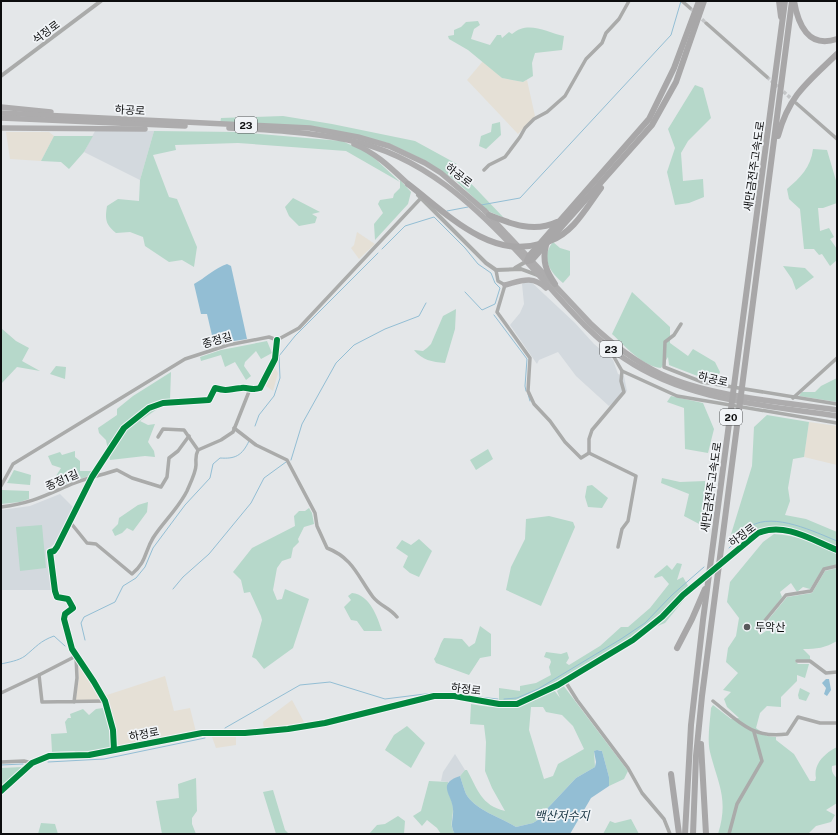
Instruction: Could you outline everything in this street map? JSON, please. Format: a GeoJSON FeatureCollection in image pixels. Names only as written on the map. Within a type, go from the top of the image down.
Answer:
{"type":"FeatureCollection","features":[{"type":"Feature","properties":{"kind":"highway"},"geometry":{"type":"LineString","coordinates":[[529,259],[560,220],[649,119],[674,68],[699,1]]}},
{"type":"Feature","properties":{"kind":"highway"},"geometry":{"type":"LineString","coordinates":[[529,259],[547,243],[642,139],[666,102],[682,66],[704,1]]}},
{"type":"Feature","properties":{"kind":"highway"},"geometry":{"type":"LineString","coordinates":[[779,1],[782,25]]}},
{"type":"Feature","properties":{"kind":"highway","name":"새만금전주고속도로"},"geometry":{"type":"LineString","coordinates":[[685,834],[691,725],[785,1]]}},
{"type":"Feature","properties":{"kind":"highway"},"geometry":{"type":"LineString","coordinates":[[793,1],[800,24],[804,31],[815,39],[837,39]]}},
{"type":"Feature","properties":{"kind":"highway","name":"새만금전주고속도로"},"geometry":{"type":"LineString","coordinates":[[693,834],[695,764],[701,706],[793,1]]}},
{"type":"Feature","properties":{"kind":"highway"},"geometry":{"type":"LineString","coordinates":[[773,151],[784,118],[796,94],[837,54]]}},
{"type":"Feature","properties":{"kind":"highway"},"geometry":{"type":"LineString","coordinates":[[408,184],[470,231],[501,245],[517,248],[534,246],[558,238],[568,230],[582,215],[615,167]]}},
{"type":"Feature","properties":{"kind":"highway"},"geometry":{"type":"LineString","coordinates":[[485,213],[503,221],[531,228],[542,228],[560,220]]}},
{"type":"Feature","properties":{"kind":"highway"},"geometry":{"type":"LineString","coordinates":[[547,243],[544,259],[545,266],[555,284]]}},
{"type":"Feature","properties":{"kind":"highway"},"geometry":{"type":"LineString","coordinates":[[676,648],[692,620],[709,578]]}},
{"type":"Feature","properties":{"kind":"highway"},"geometry":{"type":"LineString","coordinates":[[701,706],[700,752],[705,801],[706,834]]}},
{"type":"Feature","properties":{"kind":"highway"},"geometry":{"type":"LineString","coordinates":[[671,774],[679,834]]}},
{"type":"Feature","properties":{"kind":"main road"},"geometry":{"type":"LineString","coordinates":[[1,107],[43,111],[67,116]]}},
{"type":"Feature","properties":{"kind":"main road","name":"하공로"},"geometry":{"type":"LineString","coordinates":[[1,113],[310,128],[336,132],[389,146],[410,156],[440,174],[485,213],[608,340],[642,364],[662,374],[721,395]]}},
{"type":"Feature","properties":{"kind":"main road","name":"하공로"},"geometry":{"type":"LineString","coordinates":[[1,118],[160,126],[195,125],[285,131],[337,138],[369,145],[410,162],[471,201]]}},
{"type":"Feature","properties":{"kind":"main road"},"geometry":{"type":"LineString","coordinates":[[1,128],[151,129],[160,126]]}},
{"type":"Feature","properties":{"kind":"main road"},"geometry":{"type":"LineString","coordinates":[[337,138],[367,150],[384,162],[408,184]]}},
{"type":"Feature","properties":{"kind":"main road","name":"하공로"},"geometry":{"type":"LineString","coordinates":[[529,259],[541,278],[609,347],[625,360],[669,383],[703,394],[721,395],[837,416]]}},
{"type":"Feature","properties":{"kind":"main road"},"geometry":{"type":"LineString","coordinates":[[505,285],[526,279],[535,280],[577,316]]}},
{"type":"Feature","properties":{"kind":"main road","name":"하공로"},"geometry":{"type":"LineString","coordinates":[[756,401],[837,410]]}},
{"type":"Feature","properties":{"kind":"street","name":"석정로"},"geometry":{"type":"LineString","coordinates":[[1,76],[101,1]]}},
{"type":"Feature","properties":{"kind":"street"},"geometry":{"type":"LineString","coordinates":[[484,170],[489,165],[504,157],[520,137],[525,128],[534,119],[547,112],[565,96],[586,59],[602,43],[606,33],[619,19],[629,1]]}},
{"type":"Feature","properties":{"kind":"street"},"geometry":{"type":"LineString","coordinates":[[683,2],[690,8]]}},
{"type":"Feature","properties":{"kind":"street"},"geometry":{"type":"LineString","coordinates":[[706,23],[767,77]]}},
{"type":"Feature","properties":{"kind":"street"},"geometry":{"type":"LineString","coordinates":[[796,103],[837,139]]}},
{"type":"Feature","properties":{"kind":"street"},"geometry":{"type":"LineString","coordinates":[[408,184],[486,263],[496,270],[526,270],[541,278]]}},
{"type":"Feature","properties":{"kind":"street"},"geometry":{"type":"LineString","coordinates":[[114,750],[113,730],[105,701],[72,649],[64,618],[65,614],[73,608],[68,599],[58,597],[55,591],[50,552],[54,551],[57,547],[92,477],[124,428],[149,408],[163,403],[209,400],[216,388],[227,391],[242,387],[253,390],[260,388],[275,358],[277,340],[299,328],[421,198]]}},
{"type":"Feature","properties":{"kind":"street"},"geometry":{"type":"LineString","coordinates":[[513,269],[529,259]]}},
{"type":"Feature","properties":{"kind":"street"},"geometry":{"type":"LineString","coordinates":[[496,270],[498,282],[505,285],[497,312],[530,358],[528,390],[534,404],[550,421],[565,442],[581,458],[589,453]]}},
{"type":"Feature","properties":{"kind":"street"},"geometry":{"type":"LineString","coordinates":[[681,324],[674,335],[665,342],[664,367],[702,382],[721,395]]}},
{"type":"Feature","properties":{"kind":"street","name":"종정길"},"geometry":{"type":"LineString","coordinates":[[1,486],[14,464],[185,359],[228,345],[269,337],[277,340]]}},
{"type":"Feature","properties":{"kind":"street"},"geometry":{"type":"LineString","coordinates":[[589,453],[589,439],[592,430],[624,392],[621,381],[622,370],[609,347]]}},
{"type":"Feature","properties":{"kind":"street"},"geometry":{"type":"LineString","coordinates":[[793,398],[837,358]]}},
{"type":"Feature","properties":{"kind":"street"},"geometry":{"type":"LineString","coordinates":[[622,370],[677,396],[721,395],[756,401],[837,423]]}},
{"type":"Feature","properties":{"kind":"street"},"geometry":{"type":"LineString","coordinates":[[70,522],[87,543],[96,544],[132,574],[141,566],[153,539],[172,516],[187,490],[196,465],[194,458],[198,450],[221,440],[233,432],[250,389]]}},
{"type":"Feature","properties":{"kind":"street"},"geometry":{"type":"LineString","coordinates":[[756,401],[793,398],[837,404]]}},
{"type":"Feature","properties":{"kind":"street"},"geometry":{"type":"LineString","coordinates":[[234,428],[256,445],[287,460],[315,513],[317,526],[327,548],[334,551],[353,565],[379,604],[392,611],[397,617]]}},
{"type":"Feature","properties":{"kind":"street"},"geometry":{"type":"LineString","coordinates":[[158,437],[163,429],[184,430],[198,450]]}},
{"type":"Feature","properties":{"kind":"street","name":"종정1길"},"geometry":{"type":"LineString","coordinates":[[1,507],[25,504],[92,477],[117,470],[142,482],[162,486],[167,477],[169,458],[178,451],[189,436]]}},
{"type":"Feature","properties":{"kind":"street"},"geometry":{"type":"LineString","coordinates":[[589,453],[636,476],[628,521],[622,529],[618,547]]}},
{"type":"Feature","properties":{"kind":"street","name":"하정로"},"geometry":{"type":"LineString","coordinates":[[1,791],[32,763],[49,756],[89,756],[202,733],[245,733],[318,724],[434,696],[454,696],[499,704],[517,704],[565,680],[633,640],[662,617],[683,595],[758,534],[776,529],[795,533],[837,550]]}},
{"type":"Feature","properties":{"kind":"street"},"geometry":{"type":"LineString","coordinates":[[763,623],[786,595],[811,591],[824,569],[837,566]]}},
{"type":"Feature","properties":{"kind":"street"},"geometry":{"type":"LineString","coordinates":[[1,693],[76,656]]}},
{"type":"Feature","properties":{"kind":"street"},"geometry":{"type":"LineString","coordinates":[[74,702],[77,678],[76,656]]}},
{"type":"Feature","properties":{"kind":"street"},"geometry":{"type":"LineString","coordinates":[[797,661],[810,661],[826,673],[837,672]]}},
{"type":"Feature","properties":{"kind":"street"},"geometry":{"type":"LineString","coordinates":[[39,675],[42,702],[105,701]]}},
{"type":"Feature","properties":{"kind":"street"},"geometry":{"type":"LineString","coordinates":[[565,680],[577,700],[628,768],[642,793],[664,819],[670,834]]}},
{"type":"Feature","properties":{"kind":"street"},"geometry":{"type":"LineString","coordinates":[[713,701],[754,732],[774,736],[787,734],[798,717],[820,723],[837,723]]}},
{"type":"Feature","properties":{"kind":"street"},"geometry":{"type":"LineString","coordinates":[[729,834],[737,804],[762,761],[754,732]]}},
{"type":"Feature","properties":{"kind":"street"},"geometry":{"type":"LineString","coordinates":[[1,762],[24,761],[32,763]]}},
{"type":"Feature","properties":{"kind":"shaded area"},"geometry":{"type":"Polygon","coordinates":[[[483,61],[502,78],[523,82],[527,80],[535,116],[518,134],[467,80],[483,61]]]}},
{"type":"Feature","properties":{"kind":"shaded area"},"geometry":{"type":"Polygon","coordinates":[[[95,131],[154,131],[140,180],[84,152],[95,131]]]}},
{"type":"Feature","properties":{"kind":"shaded area"},"geometry":{"type":"Polygon","coordinates":[[[6,132],[49,132],[54,136],[41,161],[10,159],[6,132]]]}},
{"type":"Feature","properties":{"kind":"shaded area"},"geometry":{"type":"Polygon","coordinates":[[[357,232],[375,244],[359,259],[351,248],[354,245],[357,232]]]}},
{"type":"Feature","properties":{"kind":"shaded area"},"geometry":{"type":"Polygon","coordinates":[[[529,280],[575,323],[594,344],[613,360],[618,374],[624,376],[627,391],[609,406],[576,376],[558,352],[539,360],[537,364],[510,325],[520,313],[524,304],[522,284],[529,280]]]}},
{"type":"Feature","properties":{"kind":"shaded area"},"geometry":{"type":"Polygon","coordinates":[[[274,367],[278,373],[273,391],[266,386],[274,367]]]}},
{"type":"Feature","properties":{"kind":"shaded area"},"geometry":{"type":"Polygon","coordinates":[[[809,422],[837,426],[837,465],[804,457],[809,422]]]}},
{"type":"Feature","properties":{"kind":"shaded area"},"geometry":{"type":"Polygon","coordinates":[[[60,494],[74,508],[57,542],[48,549],[52,590],[1,590],[1,510],[30,506],[60,494]]]}},
{"type":"Feature","properties":{"kind":"shaded area"},"geometry":{"type":"Polygon","coordinates":[[[78,656],[107,695],[165,676],[174,711],[190,708],[196,732],[113,748],[103,703],[75,703],[79,678],[78,656]]]}},
{"type":"Feature","properties":{"kind":"shaded area"},"geometry":{"type":"Polygon","coordinates":[[[292,700],[305,724],[264,729],[263,722],[292,700]]]}},
{"type":"Feature","properties":{"kind":"shaded area"},"geometry":{"type":"Polygon","coordinates":[[[215,735],[236,736],[236,745],[216,748],[212,737],[215,735]]]}},
{"type":"Feature","properties":{"kind":"shaded area"},"geometry":{"type":"Polygon","coordinates":[[[455,754],[465,770],[460,776],[448,782],[441,781],[443,772],[455,754]]]}},
{"type":"Feature","properties":{"kind":"green space"},"geometry":{"type":"Polygon","coordinates":[[[478,21],[480,25],[474,29],[471,39],[490,45],[497,35],[501,35],[502,38],[509,32],[512,34],[518,30],[531,27],[564,36],[562,50],[535,53],[532,63],[533,76],[523,82],[502,78],[468,50],[449,39],[448,36],[454,35],[454,30],[461,27],[466,22],[478,21]]]}},
{"type":"Feature","properties":{"kind":"green space"},"geometry":{"type":"Polygon","coordinates":[[[695,85],[703,88],[711,118],[688,141],[681,153],[683,181],[703,179],[704,197],[689,203],[675,205],[667,172],[675,148],[668,129],[695,85]]]}},
{"type":"Feature","properties":{"kind":"green space"},"geometry":{"type":"Polygon","coordinates":[[[283,116],[332,124],[415,141],[457,164],[452,166],[461,173],[504,218],[488,211],[456,181],[424,160],[388,143],[318,127],[220,124],[221,118],[283,116]]]}},
{"type":"Feature","properties":{"kind":"green space"},"geometry":{"type":"Polygon","coordinates":[[[500,122],[501,135],[486,149],[479,146],[481,136],[491,132],[492,124],[500,122]]]}},
{"type":"Feature","properties":{"kind":"green space"},"geometry":{"type":"Polygon","coordinates":[[[154,131],[238,132],[342,141],[369,153],[400,182],[346,151],[238,143],[175,145],[176,150],[153,155],[169,197],[177,199],[197,247],[194,267],[182,260],[169,262],[145,246],[143,237],[130,232],[116,233],[108,224],[106,218],[107,206],[118,199],[139,201],[140,180],[154,131]]]}},
{"type":"Feature","properties":{"kind":"green space"},"geometry":{"type":"Polygon","coordinates":[[[54,136],[93,136],[84,152],[69,169],[61,162],[41,161],[54,136]]]}},
{"type":"Feature","properties":{"kind":"green space"},"geometry":{"type":"Polygon","coordinates":[[[813,149],[827,150],[837,184],[837,203],[823,208],[818,208],[820,231],[829,228],[834,237],[830,239],[837,249],[837,260],[830,266],[822,254],[819,255],[814,249],[804,249],[800,209],[789,199],[787,189],[804,172],[810,161],[813,149]]]}},
{"type":"Feature","properties":{"kind":"green space"},"geometry":{"type":"Polygon","coordinates":[[[400,180],[411,192],[408,204],[375,240],[374,224],[383,213],[378,204],[380,200],[393,198],[394,194],[400,188],[400,180]]]}},
{"type":"Feature","properties":{"kind":"green space"},"geometry":{"type":"Polygon","coordinates":[[[293,198],[320,212],[312,214],[317,217],[315,223],[299,226],[289,216],[285,207],[293,198]]]}},
{"type":"Feature","properties":{"kind":"green space"},"geometry":{"type":"Polygon","coordinates":[[[553,242],[560,248],[570,251],[570,275],[563,283],[554,274],[548,264],[547,254],[553,242]]]}},
{"type":"Feature","properties":{"kind":"green space"},"geometry":{"type":"Polygon","coordinates":[[[783,266],[805,268],[814,277],[796,290],[792,279],[783,266]]]}},
{"type":"Feature","properties":{"kind":"green space"},"geometry":{"type":"Polygon","coordinates":[[[632,292],[670,327],[670,343],[688,356],[693,349],[715,362],[720,372],[716,381],[700,377],[669,365],[668,357],[661,368],[647,364],[634,355],[612,334],[632,292]]]}},
{"type":"Feature","properties":{"kind":"green space"},"geometry":{"type":"Polygon","coordinates":[[[456,309],[455,329],[445,363],[432,361],[420,356],[414,350],[423,351],[427,348],[431,344],[443,316],[456,309]]]}},
{"type":"Feature","properties":{"kind":"green space"},"geometry":{"type":"Polygon","coordinates":[[[1,328],[16,341],[29,348],[22,361],[40,371],[17,367],[1,384],[1,328]]]}},
{"type":"Feature","properties":{"kind":"green space"},"geometry":{"type":"Polygon","coordinates":[[[267,341],[272,353],[261,359],[256,351],[245,362],[244,366],[251,376],[246,380],[235,362],[225,367],[221,355],[201,361],[200,357],[221,350],[267,341]]]}},
{"type":"Feature","properties":{"kind":"green space"},"geometry":{"type":"Polygon","coordinates":[[[56,366],[66,367],[65,379],[50,374],[56,366]]]}},
{"type":"Feature","properties":{"kind":"green space"},"geometry":{"type":"Polygon","coordinates":[[[171,372],[170,400],[140,421],[148,425],[155,424],[148,442],[154,451],[155,457],[145,456],[110,460],[106,440],[99,433],[98,428],[117,415],[117,409],[133,396],[171,372]]]}},
{"type":"Feature","properties":{"kind":"green space"},"geometry":{"type":"Polygon","coordinates":[[[837,378],[837,402],[799,396],[802,392],[815,392],[821,386],[837,378]]]}},
{"type":"Feature","properties":{"kind":"green space"},"geometry":{"type":"Polygon","coordinates":[[[671,396],[703,403],[714,429],[708,453],[685,449],[684,408],[667,402],[671,396]]]}},
{"type":"Feature","properties":{"kind":"green space"},"geometry":{"type":"Polygon","coordinates":[[[767,415],[809,422],[804,457],[793,459],[788,488],[790,501],[785,515],[806,519],[837,532],[837,548],[784,527],[763,528],[754,535],[728,544],[752,466],[754,427],[767,415]]]}},
{"type":"Feature","properties":{"kind":"green space"},"geometry":{"type":"Polygon","coordinates":[[[488,449],[493,459],[476,470],[470,460],[488,449]]]}},
{"type":"Feature","properties":{"kind":"green space"},"geometry":{"type":"Polygon","coordinates":[[[75,451],[75,457],[80,461],[80,471],[94,471],[92,475],[65,484],[56,476],[61,468],[52,465],[48,456],[60,452],[62,455],[75,451]]]}},
{"type":"Feature","properties":{"kind":"green space"},"geometry":{"type":"Polygon","coordinates":[[[14,470],[31,475],[30,485],[7,483],[14,470]]]}},
{"type":"Feature","properties":{"kind":"green space"},"geometry":{"type":"Polygon","coordinates":[[[662,478],[680,482],[705,481],[707,509],[701,525],[684,516],[689,494],[661,483],[662,478]]]}},
{"type":"Feature","properties":{"kind":"green space"},"geometry":{"type":"Polygon","coordinates":[[[592,485],[608,498],[602,508],[588,507],[585,497],[587,486],[592,485]]]}},
{"type":"Feature","properties":{"kind":"green space"},"geometry":{"type":"Polygon","coordinates":[[[2,490],[29,491],[29,499],[20,502],[1,504],[2,490]]]}},
{"type":"Feature","properties":{"kind":"green space"},"geometry":{"type":"Polygon","coordinates":[[[148,502],[147,512],[133,531],[127,528],[122,533],[115,536],[112,530],[118,524],[119,518],[138,505],[148,502]]]}},
{"type":"Feature","properties":{"kind":"green space"},"geometry":{"type":"Polygon","coordinates":[[[309,508],[312,513],[314,524],[304,527],[298,539],[299,542],[293,548],[291,558],[282,561],[277,568],[273,590],[277,600],[282,599],[285,589],[309,599],[293,648],[264,669],[256,659],[252,657],[262,620],[261,616],[250,592],[244,593],[241,580],[233,572],[252,548],[295,526],[294,516],[299,511],[305,511],[309,508]]]}},
{"type":"Feature","properties":{"kind":"green space"},"geometry":{"type":"Polygon","coordinates":[[[549,516],[573,522],[575,527],[541,606],[506,590],[511,567],[525,539],[526,519],[549,516]]]}},
{"type":"Feature","properties":{"kind":"green space"},"geometry":{"type":"Polygon","coordinates":[[[42,525],[46,568],[20,571],[16,527],[42,525]]]}},
{"type":"Feature","properties":{"kind":"green space"},"geometry":{"type":"Polygon","coordinates":[[[774,534],[806,540],[837,553],[837,565],[823,568],[810,589],[803,587],[797,592],[791,583],[780,592],[782,597],[764,621],[755,627],[760,635],[766,631],[763,626],[787,597],[812,593],[825,571],[837,568],[837,641],[821,648],[803,649],[810,656],[810,660],[795,661],[798,664],[809,664],[805,678],[797,675],[797,681],[781,697],[781,707],[767,706],[760,713],[756,728],[767,736],[776,737],[776,740],[794,754],[810,781],[815,781],[816,768],[824,756],[837,747],[837,765],[832,766],[832,768],[834,776],[837,778],[837,803],[826,810],[835,815],[831,822],[816,826],[808,834],[718,834],[723,811],[721,792],[709,747],[711,708],[713,705],[731,719],[739,718],[727,707],[724,699],[731,692],[723,690],[738,673],[726,662],[728,648],[736,636],[739,618],[727,602],[730,582],[763,542],[774,534]]]}},
{"type":"Feature","properties":{"kind":"green space"},"geometry":{"type":"Polygon","coordinates":[[[419,539],[432,551],[419,577],[410,573],[403,567],[408,556],[396,548],[402,540],[411,545],[419,539]]]}},
{"type":"Feature","properties":{"kind":"green space"},"geometry":{"type":"Polygon","coordinates":[[[677,563],[682,564],[677,580],[683,577],[691,591],[665,623],[642,632],[536,693],[516,700],[499,701],[499,688],[520,691],[520,686],[536,683],[551,675],[549,667],[551,662],[550,659],[544,657],[546,652],[561,654],[567,652],[569,658],[566,663],[569,665],[600,646],[621,627],[628,627],[650,608],[669,584],[662,576],[655,578],[655,575],[667,565],[672,570],[677,563]]]}},
{"type":"Feature","properties":{"kind":"green space"},"geometry":{"type":"Polygon","coordinates":[[[352,593],[364,598],[372,607],[382,631],[364,631],[357,621],[351,620],[344,607],[351,600],[348,596],[352,593]]]}},
{"type":"Feature","properties":{"kind":"green space"},"geometry":{"type":"Polygon","coordinates":[[[480,626],[491,634],[491,656],[480,658],[469,675],[436,663],[434,659],[444,638],[462,639],[469,647],[475,643],[480,626]]]}},
{"type":"Feature","properties":{"kind":"green space"},"geometry":{"type":"Polygon","coordinates":[[[563,685],[628,771],[624,779],[609,786],[609,777],[602,751],[594,751],[595,767],[576,778],[545,811],[541,818],[533,823],[516,827],[476,805],[470,800],[465,792],[460,776],[465,770],[467,770],[485,801],[490,805],[505,811],[492,788],[485,771],[486,742],[484,725],[470,724],[471,704],[496,707],[514,706],[523,704],[554,690],[560,698],[557,691],[563,685]],[[531,707],[529,730],[544,779],[553,776],[558,764],[584,749],[573,726],[562,715],[546,712],[543,707],[531,707]]]}},
{"type":"Feature","properties":{"kind":"green space"},"geometry":{"type":"Polygon","coordinates":[[[800,688],[810,693],[806,701],[799,699],[798,695],[800,688]]]}},
{"type":"Feature","properties":{"kind":"green space"},"geometry":{"type":"Polygon","coordinates":[[[103,708],[110,729],[113,748],[77,753],[74,751],[52,752],[51,734],[67,733],[65,722],[68,718],[71,718],[70,714],[83,709],[89,715],[96,709],[103,708]]]}},
{"type":"Feature","properties":{"kind":"green space"},"geometry":{"type":"Polygon","coordinates":[[[407,726],[425,743],[411,768],[385,750],[394,735],[407,726]]]}},
{"type":"Feature","properties":{"kind":"green space"},"geometry":{"type":"Polygon","coordinates":[[[23,767],[1,787],[1,768],[23,767]]]}},
{"type":"Feature","properties":{"kind":"green space"},"geometry":{"type":"Polygon","coordinates":[[[196,778],[197,811],[192,818],[192,824],[196,834],[162,834],[156,801],[179,798],[178,784],[196,778]]]}},
{"type":"Feature","properties":{"kind":"green space"},"geometry":{"type":"Polygon","coordinates":[[[429,781],[448,782],[448,790],[453,805],[452,825],[455,834],[441,834],[437,828],[427,820],[422,826],[413,816],[421,811],[429,781]]]}},
{"type":"Feature","properties":{"kind":"green space"},"geometry":{"type":"Polygon","coordinates":[[[273,790],[285,830],[289,834],[276,834],[263,792],[273,790]]]}},
{"type":"Feature","properties":{"kind":"green space"},"geometry":{"type":"Polygon","coordinates":[[[398,816],[405,821],[404,834],[369,834],[377,825],[385,824],[398,816]]]}},
{"type":"Feature","properties":{"kind":"green space"},"geometry":{"type":"Polygon","coordinates":[[[631,819],[639,834],[603,834],[610,821],[615,823],[631,819]]]}},
{"type":"Feature","properties":{"kind":"green space"},"geometry":{"type":"Polygon","coordinates":[[[41,823],[55,824],[58,834],[38,834],[41,823]]]}},
{"type":"Feature","properties":{"kind":"water"},"geometry":{"type":"Polygon","coordinates":[[[227,264],[231,266],[247,339],[214,344],[207,314],[201,314],[194,284],[218,268],[227,264]]]}},
{"type":"Feature","properties":{"kind":"water"},"geometry":{"type":"Polygon","coordinates":[[[826,679],[829,679],[831,690],[827,696],[824,694],[826,688],[822,683],[826,679]]]}},
{"type":"Feature","properties":{"kind":"water","name":"백산저수지"},"geometry":{"type":"Polygon","coordinates":[[[594,751],[602,751],[609,777],[609,786],[591,798],[570,834],[455,834],[453,831],[453,809],[447,786],[453,779],[460,776],[466,794],[476,805],[516,827],[533,823],[541,818],[545,811],[576,778],[595,767],[596,762],[594,751]]]}},
{"type":"Feature","properties":{"kind":"waterway"},"geometry":{"type":"LineString","coordinates":[[481,205],[520,198],[671,35],[681,1]]}},
{"type":"Feature","properties":{"kind":"waterway"},"geometry":{"type":"LineString","coordinates":[[447,211],[468,207]]}},
{"type":"Feature","properties":{"kind":"waterway"},"geometry":{"type":"LineString","coordinates":[[382,249],[405,226],[434,217],[465,248],[478,264],[491,273],[495,283],[500,288],[495,304],[482,310],[465,292]]}},
{"type":"Feature","properties":{"kind":"waterway"},"geometry":{"type":"LineString","coordinates":[[255,426],[259,415],[274,396],[280,378],[279,356],[295,336],[378,253]]}},
{"type":"Feature","properties":{"kind":"waterway"},"geometry":{"type":"LineString","coordinates":[[291,460],[302,424],[336,363],[354,345],[385,329],[419,316],[426,303]]}},
{"type":"Feature","properties":{"kind":"waterway"},"geometry":{"type":"LineString","coordinates":[[494,315],[527,359],[526,391]]}},
{"type":"Feature","properties":{"kind":"waterway"},"geometry":{"type":"LineString","coordinates":[[528,394],[530,401]]}},
{"type":"Feature","properties":{"kind":"waterway"},"geometry":{"type":"LineString","coordinates":[[85,640],[81,623],[84,617],[115,602],[123,586],[136,578],[145,567],[153,548],[185,505],[210,478],[213,464],[220,458],[238,456],[244,450],[249,441]]}},
{"type":"Feature","properties":{"kind":"waterway"},"geometry":{"type":"LineString","coordinates":[[173,589],[183,577],[209,554],[251,503],[264,478],[286,462]]}},
{"type":"Feature","properties":{"kind":"waterway"},"geometry":{"type":"LineString","coordinates":[[729,548],[751,526],[760,522],[771,521],[794,525],[837,541]]}},
{"type":"Feature","properties":{"kind":"waterway"},"geometry":{"type":"LineString","coordinates":[[504,699],[517,698],[538,689],[621,639],[645,623],[672,595],[704,567]]}},
{"type":"Feature","properties":{"kind":"waterway"},"geometry":{"type":"LineString","coordinates":[[1,664],[22,658],[42,642],[54,636],[65,646]]}},
{"type":"Feature","properties":{"kind":"waterway"},"geometry":{"type":"LineString","coordinates":[[225,728],[300,685],[330,682],[385,699],[433,693]]}},
{"type":"Feature","properties":{"kind":"waterway"},"geometry":{"type":"LineString","coordinates":[[441,693],[498,699]]}},
{"type":"Feature","properties":{"kind":"waterway"},"geometry":{"type":"LineString","coordinates":[[48,762],[104,759],[205,738]]}},
{"type":"Feature","properties":{"kind":"waterway"},"geometry":{"type":"LineString","coordinates":[[1,765],[23,764]]}},
{"type":"Feature","properties":{"kind":"tunnel"},"geometry":{"type":"LineString","coordinates":[[690,8],[706,23]]}},
{"type":"Feature","properties":{"kind":"tunnel"},"geometry":{"type":"LineString","coordinates":[[767,77],[794,101]]}},
{"type":"Feature","properties":{"kind":"cycle path"},"geometry":{"type":"LineString","coordinates":[[114,750],[113,730],[105,701],[72,649],[64,619],[65,614],[73,608],[68,599],[57,597],[50,552],[54,551],[57,547],[92,477],[124,428],[149,408],[163,403],[209,400],[215,388],[226,390],[260,388],[275,359],[277,340]]}},
{"type":"Feature","properties":{"kind":"cycle path"},"geometry":{"type":"LineString","coordinates":[[1,791],[32,763],[49,756],[89,755],[202,733],[245,733],[288,729],[325,723],[434,696],[454,696],[499,704],[517,704],[558,685],[633,640],[662,617],[683,595],[758,533],[768,530],[788,531],[808,537],[837,550]]}},
{"type":"Feature","properties":{"kind":"place","name":"두악산"},"geometry":{"type":"Point","coordinates":[747,627]}}]}
